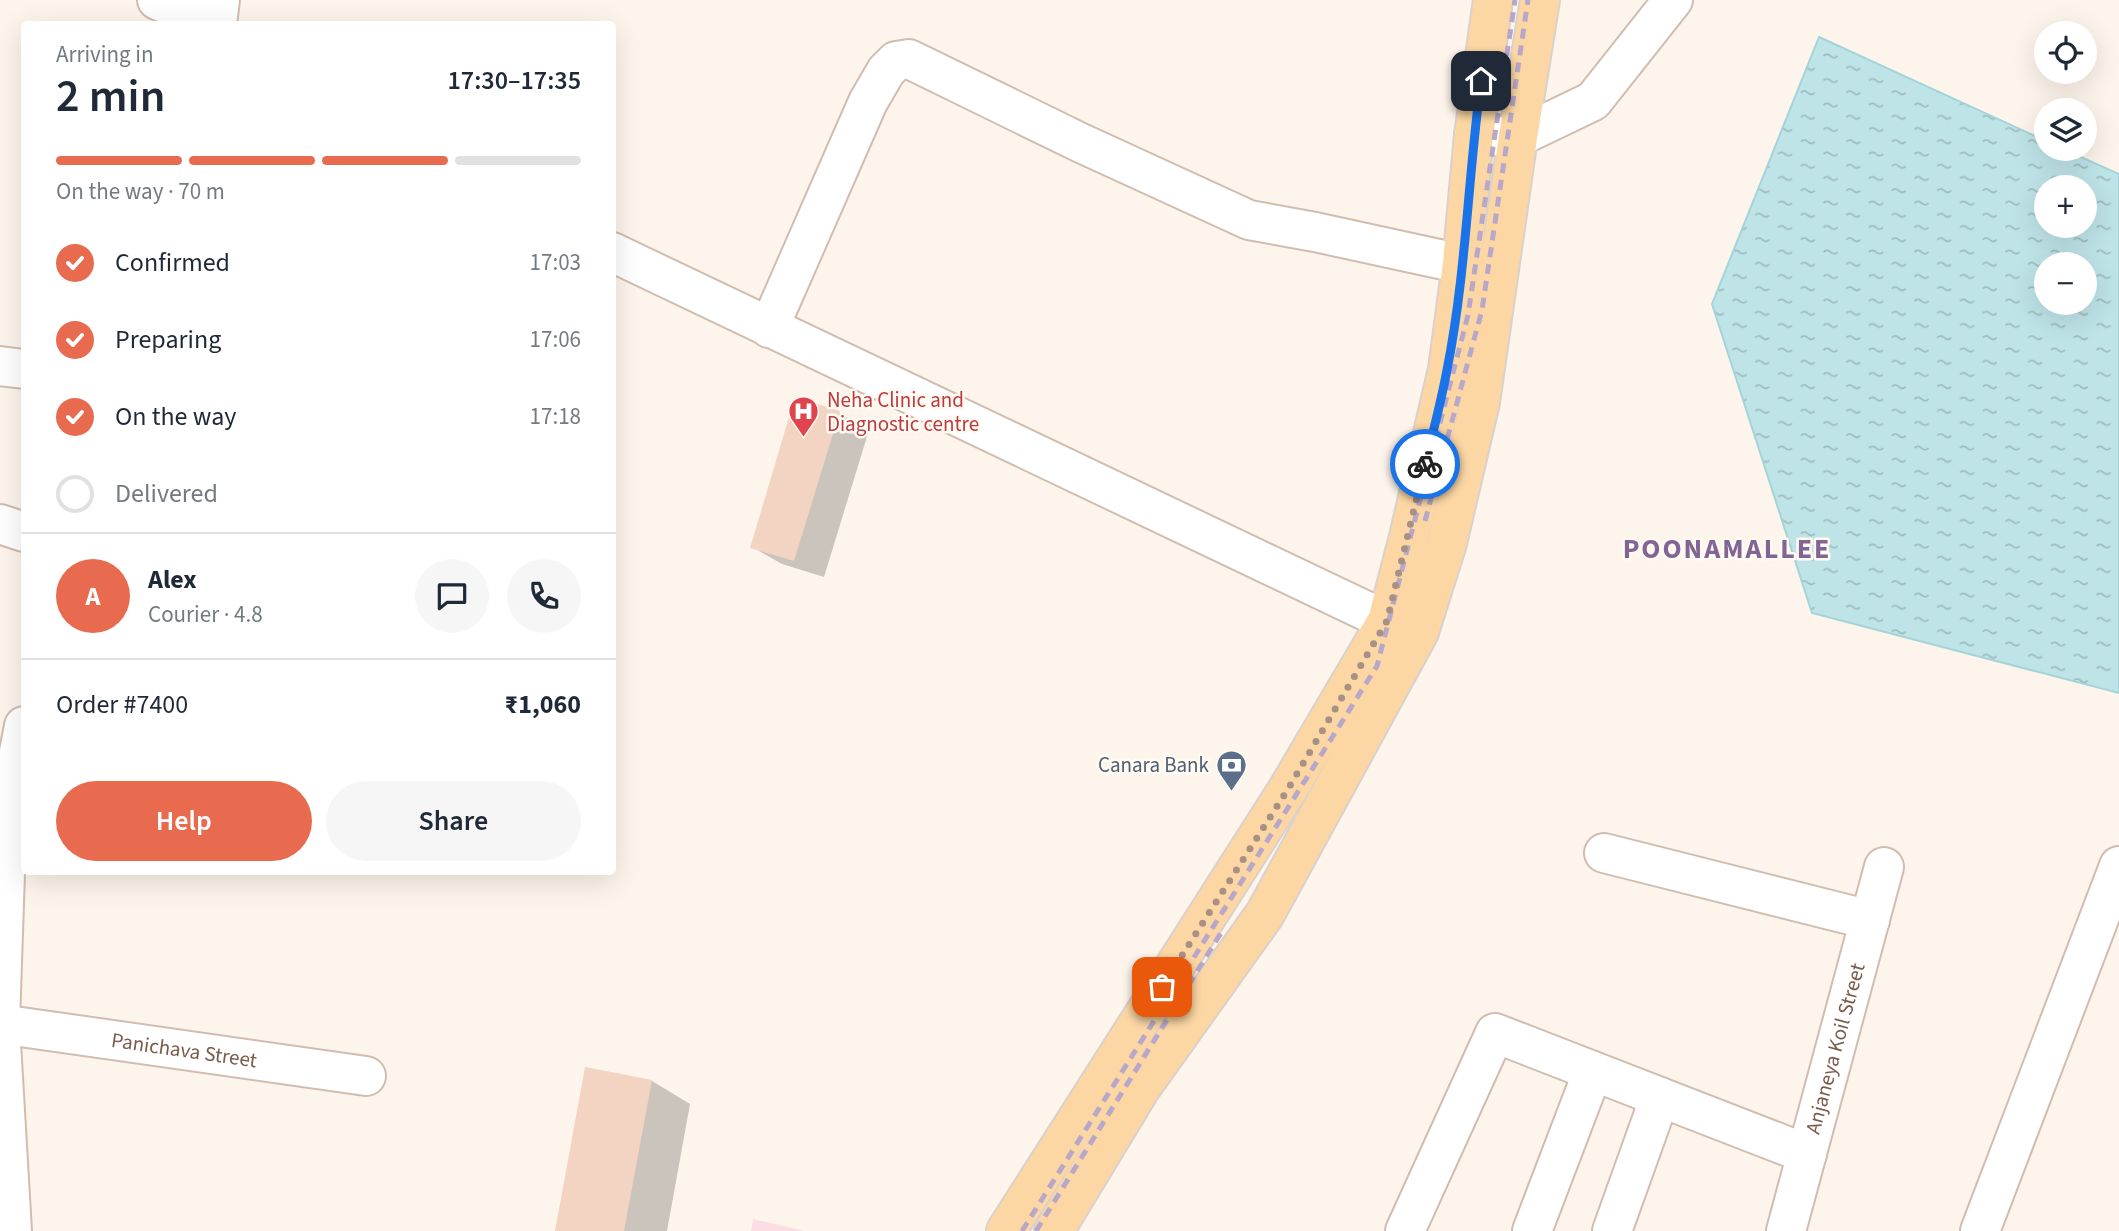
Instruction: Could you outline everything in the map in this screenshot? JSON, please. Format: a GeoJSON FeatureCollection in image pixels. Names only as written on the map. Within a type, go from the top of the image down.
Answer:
{"type":"FeatureCollection","features":[{"type":"Feature","properties":{"kind":"main road"},"geometry":{"type":"LineString","coordinates":[[1006,1231],[1280,800],[1403,626],[1409,537],[1448,369],[1462,264],[1474,135],[1493,0]]}},
{"type":"Feature","properties":{"kind":"main road"},"geometry":{"type":"LineString","coordinates":[[1054,1231],[1140,1089],[1265,914],[1403,626],[1447,543],[1480,402],[1540,0]]}},
{"type":"Feature","properties":{"kind":"street"},"geometry":{"type":"LineString","coordinates":[[157,0],[204,21]]}},
{"type":"Feature","properties":{"kind":"street"},"geometry":{"type":"LineString","coordinates":[[217,21],[220,0]]}},
{"type":"Feature","properties":{"kind":"street"},"geometry":{"type":"LineString","coordinates":[[1474,135],[1518,137],[1593,101],[1673,0]]}},
{"type":"Feature","properties":{"kind":"street"},"geometry":{"type":"LineString","coordinates":[[769,328],[868,102],[886,71],[896,61],[909,59],[1081,143],[1249,220],[1462,264]]}},
{"type":"Feature","properties":{"kind":"street"},"geometry":{"type":"LineString","coordinates":[[616,254],[1403,626]]}},
{"type":"Feature","properties":{"kind":"street"},"geometry":{"type":"LineString","coordinates":[[0,366],[21,369]]}},
{"type":"Feature","properties":{"kind":"street"},"geometry":{"type":"LineString","coordinates":[[0,524],[21,531]]}},
{"type":"Feature","properties":{"kind":"street"},"geometry":{"type":"LineString","coordinates":[[12,1231],[0,1024],[7,814],[21,742]]}},
{"type":"Feature","properties":{"kind":"street"},"geometry":{"type":"LineString","coordinates":[[1604,853],[1870,920]]}},
{"type":"Feature","properties":{"kind":"street"},"geometry":{"type":"LineString","coordinates":[[1980,1231],[2119,866]]}},
{"type":"Feature","properties":{"kind":"street","name":"Anjaneya Koil Street"},"geometry":{"type":"LineString","coordinates":[[1786,1231],[1884,867]]}},
{"type":"Feature","properties":{"kind":"street","name":"Panichava Street"},"geometry":{"type":"LineString","coordinates":[[0,1024],[366,1076]]}},
{"type":"Feature","properties":{"kind":"street"},"geometry":{"type":"LineString","coordinates":[[1405,1231],[1494,1033],[1807,1154]]}},
{"type":"Feature","properties":{"kind":"street"},"geometry":{"type":"LineString","coordinates":[[1532,1231],[1593,1071]]}},
{"type":"Feature","properties":{"kind":"street"},"geometry":{"type":"LineString","coordinates":[[1612,1231],[1660,1097]]}},
{"type":"Feature","properties":{"kind":"shaded area"},"geometry":{"type":"Polygon","coordinates":[[[753,1219],[805,1231],[751,1231],[753,1219]]]}},
{"type":"Feature","properties":{"kind":"water"},"geometry":{"type":"Polygon","coordinates":[[[1819,37],[2034,136],[2034,161],[2090,161],[2119,174],[2119,693],[1812,613],[1712,304],[1819,37]]]}},
{"type":"Feature","properties":{"kind":"building"},"geometry":{"type":"Polygon","coordinates":[[[795,397],[840,411],[794,561],[750,548],[795,397]]]}},
{"type":"Feature","properties":{"kind":"building"},"geometry":{"type":"Polygon","coordinates":[[[585,1067],[652,1080],[624,1231],[555,1231],[585,1067]]]}},
{"type":"Feature","properties":{"kind":"railway"},"geometry":{"type":"LineString","coordinates":[[1022,1231],[1377,666],[1468,315],[1515,0]]}},
{"type":"Feature","properties":{"kind":"railway"},"geometry":{"type":"LineString","coordinates":[[1425,521],[1482,310],[1528,0]]}},
{"type":"Feature","properties":{"kind":"railway"},"geometry":{"type":"LineString","coordinates":[[1036,1231],[1224,928]]}},
{"type":"Feature","properties":{"kind":"way so far"},"geometry":{"type":"LineString","coordinates":[[1162,987],[1288,789],[1387,621],[1425,464]]}},
{"type":"Feature","properties":{"kind":"place","name":"Neha Clinic and Diagnostic centre"},"geometry":{"type":"Point","coordinates":[804,439]}},
{"type":"Feature","properties":{"kind":"place","name":"Canara Bank"},"geometry":{"type":"Point","coordinates":[1232,792]}},
{"type":"Feature","properties":{"kind":"district","name":"POONAMALLEE"},"geometry":{"type":"Point","coordinates":[1727,548]}},
{"type":"Feature","properties":{"kind":"route"},"geometry":{"type":"LineString","coordinates":[[1425,464],[1448,369],[1481,81]]}}]}
